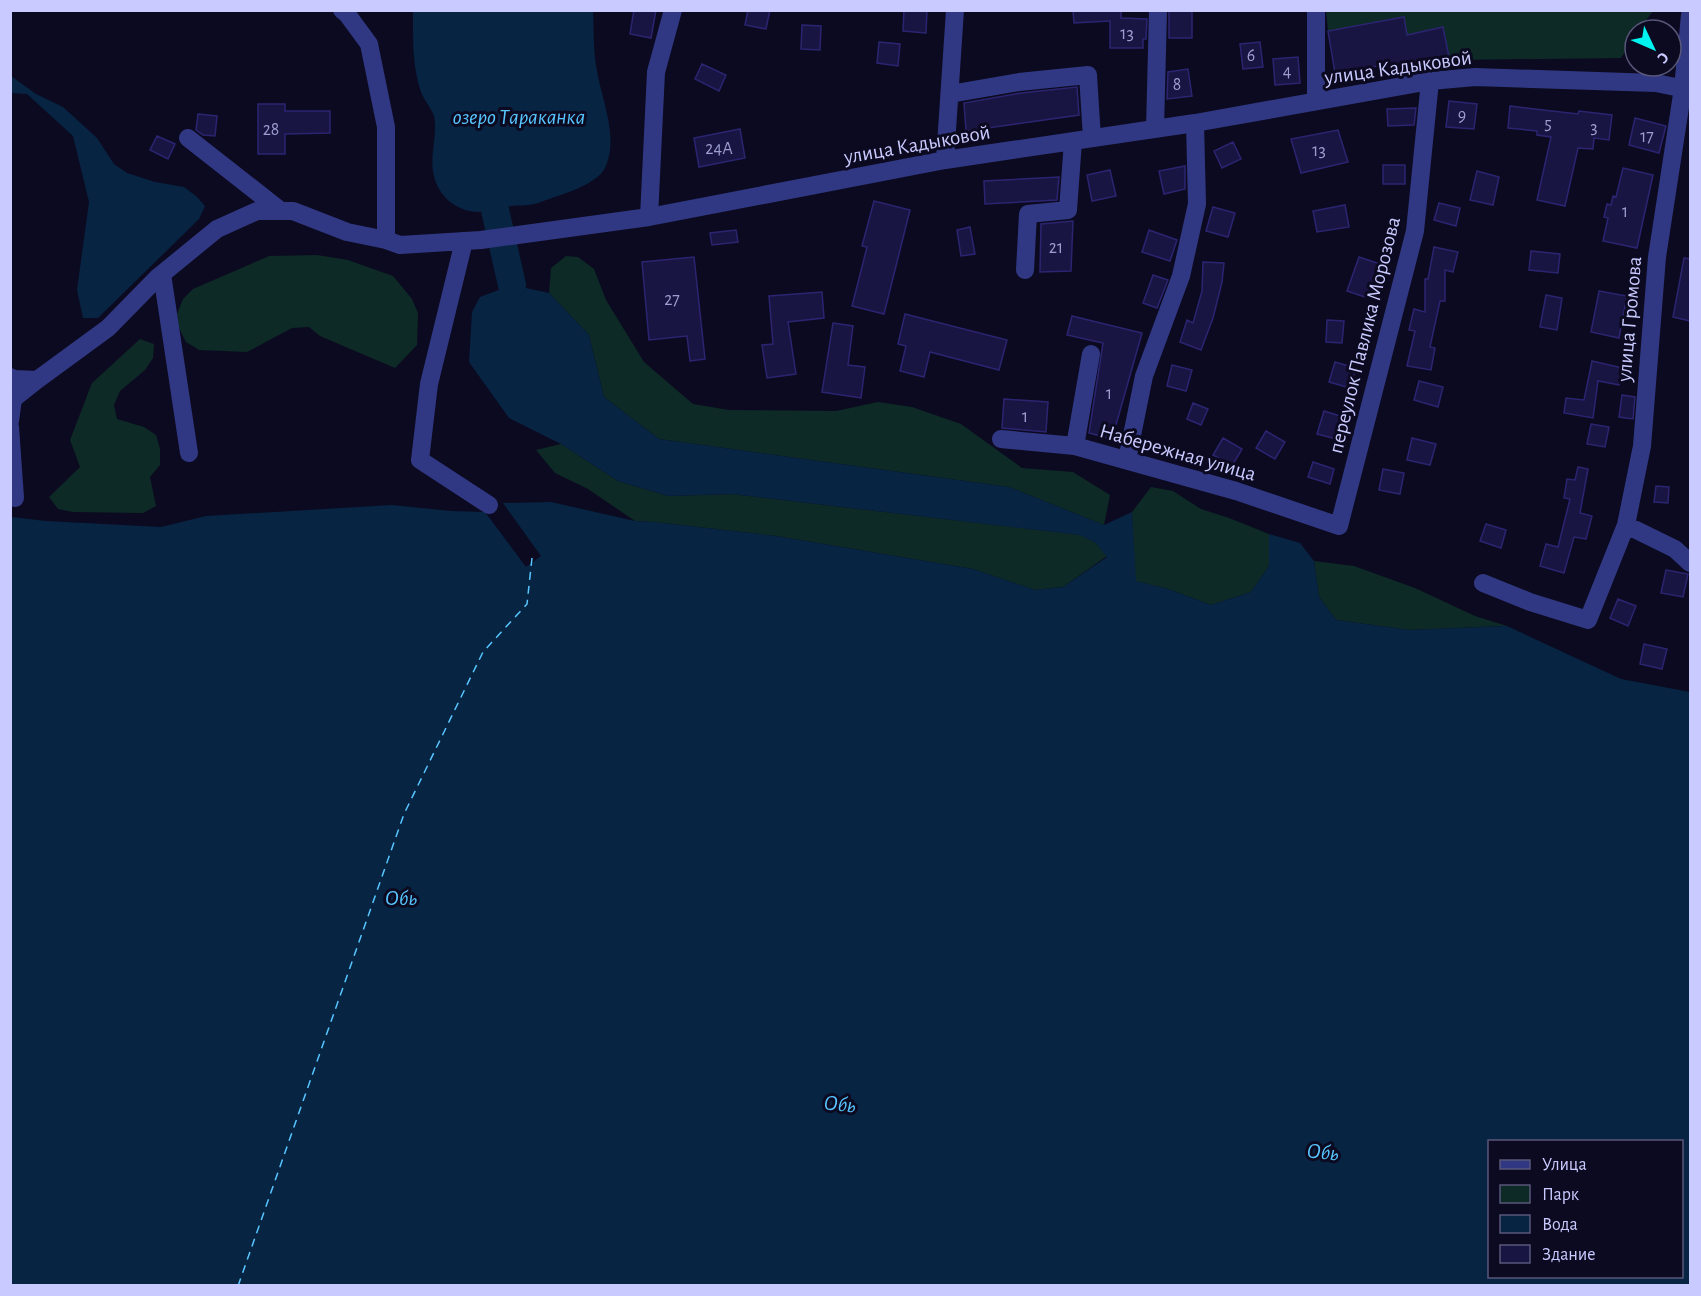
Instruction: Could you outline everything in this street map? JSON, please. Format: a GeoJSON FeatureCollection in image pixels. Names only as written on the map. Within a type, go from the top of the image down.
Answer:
{"type":"FeatureCollection","features":[{"type":"Feature","properties":{"kind":"street"},"geometry":{"type":"LineString","coordinates":[[649,217],[656,72],[673,10]]}},
{"type":"Feature","properties":{"kind":"street"},"geometry":{"type":"LineString","coordinates":[[945,160],[955,10]]}},
{"type":"Feature","properties":{"kind":"street"},"geometry":{"type":"LineString","coordinates":[[1155,129],[1158,10]]}},
{"type":"Feature","properties":{"kind":"street"},"geometry":{"type":"LineString","coordinates":[[1316,10],[1316,101]]}},
{"type":"Feature","properties":{"kind":"street"},"geometry":{"type":"LineString","coordinates":[[344,12],[369,44],[386,127],[386,240]]}},
{"type":"Feature","properties":{"kind":"street","name":"улица Громова"},"geometry":{"type":"LineString","coordinates":[[1483,583],[1530,602],[1588,620],[1626,525],[1642,446],[1657,257],[1687,89],[1690,15]]}},
{"type":"Feature","properties":{"kind":"street"},"geometry":{"type":"LineString","coordinates":[[950,94],[1019,82],[1088,75],[1092,138]]}},
{"type":"Feature","properties":{"kind":"street","name":"улица Кадыковой"},"geometry":{"type":"LineString","coordinates":[[281,211],[293,211],[347,232],[400,244],[472,241],[649,217],[945,160],[1195,123],[1430,81],[1487,78],[1656,83],[1687,89]]}},
{"type":"Feature","properties":{"kind":"street","name":"переулок Павлика Морозова"},"geometry":{"type":"LineString","coordinates":[[1339,526],[1415,231],[1430,81]]}},
{"type":"Feature","properties":{"kind":"street"},"geometry":{"type":"LineString","coordinates":[[1126,460],[1143,376],[1181,276],[1197,204],[1195,123]]}},
{"type":"Feature","properties":{"kind":"street"},"geometry":{"type":"LineString","coordinates":[[188,138],[281,211]]}},
{"type":"Feature","properties":{"kind":"street"},"geometry":{"type":"LineString","coordinates":[[1025,270],[1028,214],[1068,210],[1073,141]]}},
{"type":"Feature","properties":{"kind":"street"},"geometry":{"type":"LineString","coordinates":[[10,421],[13,399],[108,328],[162,274],[217,230],[257,211],[281,211]]}},
{"type":"Feature","properties":{"kind":"street"},"geometry":{"type":"LineString","coordinates":[[472,241],[429,384],[420,459],[489,505]]}},
{"type":"Feature","properties":{"kind":"street"},"geometry":{"type":"LineString","coordinates":[[162,274],[189,453]]}},
{"type":"Feature","properties":{"kind":"street"},"geometry":{"type":"LineString","coordinates":[[1075,446],[1091,354]]}},
{"type":"Feature","properties":{"kind":"street"},"geometry":{"type":"LineString","coordinates":[[10,377],[37,380]]}},
{"type":"Feature","properties":{"kind":"street"},"geometry":{"type":"LineString","coordinates":[[10,427],[15,498]]}},
{"type":"Feature","properties":{"kind":"street","name":"Набережная улица"},"geometry":{"type":"LineString","coordinates":[[1001,439],[1075,446],[1236,491],[1339,526]]}},
{"type":"Feature","properties":{"kind":"street"},"geometry":{"type":"LineString","coordinates":[[1626,525],[1675,549],[1690,563]]}},
{"type":"Feature","properties":{"kind":"green space"},"geometry":{"type":"Polygon","coordinates":[[[1326,11],[1653,11],[1648,18],[1623,18],[1623,55],[1621,58],[1450,60],[1450,62],[1387,76],[1384,65],[1335,73],[1326,11]]]}},
{"type":"Feature","properties":{"kind":"green space"},"geometry":{"type":"Polygon","coordinates":[[[317,255],[348,260],[393,276],[412,299],[418,313],[417,345],[395,368],[320,336],[309,327],[292,328],[247,352],[199,350],[186,342],[179,328],[177,314],[183,299],[193,289],[269,256],[317,255]]]}},
{"type":"Feature","properties":{"kind":"green space"},"geometry":{"type":"Polygon","coordinates":[[[566,256],[578,257],[594,269],[606,300],[644,362],[693,404],[729,410],[836,411],[878,402],[912,407],[961,424],[1022,468],[1073,472],[1110,495],[1104,525],[1009,487],[659,439],[604,397],[589,335],[549,293],[551,268],[566,256]]]}},
{"type":"Feature","properties":{"kind":"green space"},"geometry":{"type":"Polygon","coordinates":[[[140,339],[154,344],[153,358],[145,370],[120,391],[114,405],[117,419],[144,427],[156,435],[160,449],[160,465],[150,477],[156,506],[143,513],[73,512],[58,509],[49,497],[80,467],[70,440],[92,383],[140,339]]]}},
{"type":"Feature","properties":{"kind":"green space"},"geometry":{"type":"Polygon","coordinates":[[[561,444],[618,481],[668,496],[732,494],[1081,535],[1096,543],[1107,556],[1063,587],[1035,590],[973,569],[776,536],[635,521],[588,489],[555,473],[536,450],[561,444]]]}},
{"type":"Feature","properties":{"kind":"green space"},"geometry":{"type":"Polygon","coordinates":[[[1151,487],[1173,491],[1201,509],[1269,534],[1269,566],[1251,592],[1211,605],[1168,589],[1135,581],[1132,512],[1151,487]]]}},
{"type":"Feature","properties":{"kind":"green space"},"geometry":{"type":"Polygon","coordinates":[[[1314,561],[1354,566],[1415,588],[1475,616],[1507,626],[1409,630],[1336,620],[1319,597],[1314,561]]]}},
{"type":"Feature","properties":{"kind":"water","name":"озеро Тараканка"},"geometry":{"type":"Polygon","coordinates":[[[413,11],[593,11],[595,58],[610,130],[609,156],[600,174],[575,190],[531,205],[479,212],[462,209],[448,200],[438,187],[433,171],[435,123],[433,113],[421,92],[416,72],[413,11]]]}},
{"type":"Feature","properties":{"kind":"water"},"geometry":{"type":"Polygon","coordinates":[[[11,76],[36,94],[63,107],[97,138],[114,164],[127,173],[155,182],[184,187],[205,206],[199,219],[98,318],[83,318],[77,290],[89,202],[73,136],[27,94],[11,93],[11,76]]]}},
{"type":"Feature","properties":{"kind":"water","name":"Обь"},"geometry":{"type":"Polygon","coordinates":[[[512,285],[549,293],[589,335],[604,397],[659,439],[1009,487],[1104,525],[1132,512],[1136,581],[1168,589],[1211,605],[1251,592],[1269,566],[1269,534],[1300,543],[1314,561],[1319,597],[1336,620],[1409,630],[1507,626],[1621,679],[1690,692],[1690,1285],[11,1286],[11,517],[161,527],[206,516],[392,505],[485,512],[503,503],[551,502],[635,521],[776,536],[973,569],[1035,590],[1063,587],[1107,557],[1096,543],[1080,535],[732,494],[668,496],[618,481],[561,444],[509,418],[469,362],[472,312],[480,297],[512,285]]]}},
{"type":"Feature","properties":{"kind":"pier"},"geometry":{"type":"Polygon","coordinates":[[[503,503],[541,556],[526,567],[485,512],[503,503]]]}},
{"type":"Feature","properties":{"kind":"building"},"geometry":{"type":"Polygon","coordinates":[[[634,10],[656,10],[651,38],[630,34],[634,10]]]}},
{"type":"Feature","properties":{"kind":"building"},"geometry":{"type":"Polygon","coordinates":[[[748,10],[770,10],[766,29],[745,25],[748,10]]]}},
{"type":"Feature","properties":{"kind":"building"},"geometry":{"type":"Polygon","coordinates":[[[904,10],[927,10],[926,33],[903,31],[904,10]]]}},
{"type":"Feature","properties":{"kind":"building"},"geometry":{"type":"Polygon","coordinates":[[[1073,10],[1121,10],[1121,18],[1147,19],[1143,48],[1110,48],[1110,21],[1074,23],[1073,10]]]}},
{"type":"Feature","properties":{"kind":"building"},"geometry":{"type":"Polygon","coordinates":[[[1169,11],[1192,11],[1192,38],[1169,38],[1169,11]]]}},
{"type":"Feature","properties":{"kind":"building"},"geometry":{"type":"Polygon","coordinates":[[[1404,17],[1407,35],[1443,27],[1450,62],[1387,76],[1384,65],[1335,73],[1328,31],[1404,17]]]}},
{"type":"Feature","properties":{"kind":"building"},"geometry":{"type":"Polygon","coordinates":[[[802,25],[821,26],[820,50],[801,49],[802,25]]]}},
{"type":"Feature","properties":{"kind":"building"},"geometry":{"type":"Polygon","coordinates":[[[879,42],[900,44],[898,66],[877,63],[879,42]]]}},
{"type":"Feature","properties":{"kind":"building"},"geometry":{"type":"Polygon","coordinates":[[[1260,42],[1263,67],[1243,69],[1240,44],[1260,42]]]}},
{"type":"Feature","properties":{"kind":"building"},"geometry":{"type":"Polygon","coordinates":[[[1298,57],[1300,83],[1275,85],[1273,59],[1298,57]]]}},
{"type":"Feature","properties":{"kind":"building"},"geometry":{"type":"Polygon","coordinates":[[[702,64],[726,75],[719,91],[695,79],[702,64]]]}},
{"type":"Feature","properties":{"kind":"building"},"geometry":{"type":"Polygon","coordinates":[[[1188,69],[1192,96],[1167,99],[1168,72],[1188,69]]]}},
{"type":"Feature","properties":{"kind":"building"},"geometry":{"type":"Polygon","coordinates":[[[1077,87],[1079,115],[966,131],[964,103],[1021,93],[1077,87]]]}},
{"type":"Feature","properties":{"kind":"building"},"geometry":{"type":"Polygon","coordinates":[[[1449,101],[1477,104],[1474,129],[1446,127],[1449,101]]]}},
{"type":"Feature","properties":{"kind":"building"},"geometry":{"type":"Polygon","coordinates":[[[258,104],[285,104],[285,111],[330,111],[330,133],[285,134],[285,154],[258,154],[258,104]]]}},
{"type":"Feature","properties":{"kind":"building"},"geometry":{"type":"Polygon","coordinates":[[[1510,106],[1578,114],[1579,111],[1612,115],[1609,140],[1594,138],[1593,149],[1578,148],[1565,206],[1537,200],[1551,137],[1537,135],[1537,131],[1508,128],[1510,106]]]}},
{"type":"Feature","properties":{"kind":"building"},"geometry":{"type":"Polygon","coordinates":[[[1416,108],[1414,125],[1388,126],[1387,109],[1416,108]]]}},
{"type":"Feature","properties":{"kind":"building"},"geometry":{"type":"Polygon","coordinates":[[[198,114],[217,116],[215,136],[203,135],[196,130],[198,114]]]}},
{"type":"Feature","properties":{"kind":"building"},"geometry":{"type":"Polygon","coordinates":[[[1635,118],[1666,126],[1659,153],[1629,145],[1635,118]]]}},
{"type":"Feature","properties":{"kind":"building"},"geometry":{"type":"Polygon","coordinates":[[[740,129],[745,158],[699,167],[694,138],[740,129]]]}},
{"type":"Feature","properties":{"kind":"building"},"geometry":{"type":"Polygon","coordinates":[[[1338,130],[1348,162],[1301,173],[1291,139],[1338,130]]]}},
{"type":"Feature","properties":{"kind":"building"},"geometry":{"type":"Polygon","coordinates":[[[157,136],[175,144],[168,159],[150,150],[157,136]]]}},
{"type":"Feature","properties":{"kind":"building"},"geometry":{"type":"Polygon","coordinates":[[[1233,142],[1241,159],[1222,168],[1214,151],[1233,142]]]}},
{"type":"Feature","properties":{"kind":"building"},"geometry":{"type":"Polygon","coordinates":[[[1383,165],[1405,165],[1405,184],[1383,184],[1383,165]]]}},
{"type":"Feature","properties":{"kind":"building"},"geometry":{"type":"Polygon","coordinates":[[[1185,166],[1185,189],[1164,194],[1159,171],[1185,166]]]}},
{"type":"Feature","properties":{"kind":"building"},"geometry":{"type":"Polygon","coordinates":[[[1623,168],[1653,175],[1637,248],[1603,241],[1608,218],[1604,217],[1607,204],[1611,205],[1613,196],[1616,197],[1623,168]]]}},
{"type":"Feature","properties":{"kind":"building"},"geometry":{"type":"Polygon","coordinates":[[[1110,170],[1116,196],[1092,201],[1087,175],[1110,170]]]}},
{"type":"Feature","properties":{"kind":"building"},"geometry":{"type":"Polygon","coordinates":[[[1477,171],[1499,177],[1493,205],[1470,200],[1477,171]]]}},
{"type":"Feature","properties":{"kind":"building"},"geometry":{"type":"Polygon","coordinates":[[[1059,177],[1057,200],[985,204],[984,181],[1059,177]]]}},
{"type":"Feature","properties":{"kind":"building"},"geometry":{"type":"Polygon","coordinates":[[[874,201],[910,210],[884,314],[852,306],[867,247],[862,246],[874,201]]]}},
{"type":"Feature","properties":{"kind":"building"},"geometry":{"type":"Polygon","coordinates":[[[1439,203],[1460,208],[1456,226],[1434,220],[1439,203]]]}},
{"type":"Feature","properties":{"kind":"building"},"geometry":{"type":"Polygon","coordinates":[[[1345,205],[1349,227],[1317,232],[1313,211],[1345,205]]]}},
{"type":"Feature","properties":{"kind":"building"},"geometry":{"type":"Polygon","coordinates":[[[1213,207],[1235,213],[1228,237],[1206,231],[1213,207]]]}},
{"type":"Feature","properties":{"kind":"building"},"geometry":{"type":"Polygon","coordinates":[[[1073,221],[1071,271],[1040,272],[1041,224],[1073,221]]]}},
{"type":"Feature","properties":{"kind":"building"},"geometry":{"type":"Polygon","coordinates":[[[970,227],[975,254],[961,256],[957,230],[970,227]]]}},
{"type":"Feature","properties":{"kind":"building"},"geometry":{"type":"Polygon","coordinates":[[[736,230],[738,242],[712,245],[710,233],[736,230]]]}},
{"type":"Feature","properties":{"kind":"building"},"geometry":{"type":"Polygon","coordinates":[[[1149,230],[1177,240],[1170,261],[1142,252],[1149,230]]]}},
{"type":"Feature","properties":{"kind":"building"},"geometry":{"type":"Polygon","coordinates":[[[1434,247],[1458,252],[1453,272],[1445,270],[1445,301],[1440,301],[1430,347],[1435,348],[1431,370],[1407,366],[1415,331],[1409,330],[1414,309],[1425,312],[1425,279],[1428,279],[1434,247]]]}},
{"type":"Feature","properties":{"kind":"building"},"geometry":{"type":"Polygon","coordinates":[[[1531,251],[1560,254],[1558,273],[1529,270],[1531,251]]]}},
{"type":"Feature","properties":{"kind":"building"},"geometry":{"type":"Polygon","coordinates":[[[694,257],[705,359],[690,361],[687,336],[649,340],[642,262],[694,257]]]}},
{"type":"Feature","properties":{"kind":"building"},"geometry":{"type":"Polygon","coordinates":[[[1359,257],[1383,265],[1371,299],[1347,291],[1359,257]]]}},
{"type":"Feature","properties":{"kind":"building"},"geometry":{"type":"Polygon","coordinates":[[[1684,258],[1690,259],[1690,321],[1673,317],[1684,258]]]}},
{"type":"Feature","properties":{"kind":"building"},"geometry":{"type":"Polygon","coordinates":[[[1203,262],[1224,263],[1213,318],[1201,350],[1180,342],[1187,320],[1193,323],[1202,291],[1203,262]]]}},
{"type":"Feature","properties":{"kind":"building"},"geometry":{"type":"Polygon","coordinates":[[[1153,275],[1168,280],[1157,308],[1143,303],[1153,275]]]}},
{"type":"Feature","properties":{"kind":"building"},"geometry":{"type":"Polygon","coordinates":[[[1599,291],[1627,296],[1619,338],[1591,332],[1599,291]]]}},
{"type":"Feature","properties":{"kind":"building"},"geometry":{"type":"Polygon","coordinates":[[[822,292],[824,318],[788,322],[796,374],[767,378],[762,345],[773,344],[769,296],[822,292]]]}},
{"type":"Feature","properties":{"kind":"building"},"geometry":{"type":"Polygon","coordinates":[[[1546,295],[1562,298],[1557,330],[1540,327],[1546,295]]]}},
{"type":"Feature","properties":{"kind":"building"},"geometry":{"type":"Polygon","coordinates":[[[905,314],[1007,340],[999,370],[930,352],[924,377],[900,371],[906,346],[898,344],[905,314]]]}},
{"type":"Feature","properties":{"kind":"building"},"geometry":{"type":"Polygon","coordinates":[[[1072,316],[1142,333],[1112,439],[1089,433],[1103,343],[1067,335],[1072,316]]]}},
{"type":"Feature","properties":{"kind":"building"},"geometry":{"type":"Polygon","coordinates":[[[1327,320],[1344,321],[1342,343],[1326,342],[1327,320]]]}},
{"type":"Feature","properties":{"kind":"building"},"geometry":{"type":"Polygon","coordinates":[[[833,323],[853,326],[848,365],[865,367],[861,398],[822,392],[833,323]]]}},
{"type":"Feature","properties":{"kind":"building"},"geometry":{"type":"Polygon","coordinates":[[[1592,361],[1623,368],[1619,385],[1598,381],[1593,418],[1564,413],[1566,398],[1584,400],[1592,361]]]}},
{"type":"Feature","properties":{"kind":"building"},"geometry":{"type":"Polygon","coordinates":[[[1335,362],[1356,368],[1350,388],[1329,382],[1335,362]]]}},
{"type":"Feature","properties":{"kind":"building"},"geometry":{"type":"Polygon","coordinates":[[[1172,365],[1192,370],[1186,391],[1167,386],[1172,365]]]}},
{"type":"Feature","properties":{"kind":"building"},"geometry":{"type":"Polygon","coordinates":[[[1419,381],[1443,387],[1438,407],[1414,400],[1419,381]]]}},
{"type":"Feature","properties":{"kind":"building"},"geometry":{"type":"Polygon","coordinates":[[[1622,395],[1635,397],[1633,419],[1619,417],[1622,395]]]}},
{"type":"Feature","properties":{"kind":"building"},"geometry":{"type":"Polygon","coordinates":[[[1004,399],[1048,402],[1046,432],[1002,428],[1004,399]]]}},
{"type":"Feature","properties":{"kind":"building"},"geometry":{"type":"Polygon","coordinates":[[[1193,403],[1208,409],[1201,425],[1187,419],[1193,403]]]}},
{"type":"Feature","properties":{"kind":"building"},"geometry":{"type":"Polygon","coordinates":[[[1324,411],[1347,418],[1340,440],[1317,434],[1324,411]]]}},
{"type":"Feature","properties":{"kind":"building"},"geometry":{"type":"Polygon","coordinates":[[[1591,424],[1609,427],[1605,447],[1587,444],[1591,424]]]}},
{"type":"Feature","properties":{"kind":"building"},"geometry":{"type":"Polygon","coordinates":[[[1266,431],[1285,442],[1275,459],[1256,448],[1266,431]]]}},
{"type":"Feature","properties":{"kind":"building"},"geometry":{"type":"Polygon","coordinates":[[[1223,438],[1242,449],[1232,466],[1213,455],[1223,438]]]}},
{"type":"Feature","properties":{"kind":"building"},"geometry":{"type":"Polygon","coordinates":[[[1412,438],[1436,444],[1430,465],[1407,460],[1412,438]]]}},
{"type":"Feature","properties":{"kind":"building"},"geometry":{"type":"Polygon","coordinates":[[[1313,462],[1334,469],[1330,484],[1308,477],[1313,462]]]}},
{"type":"Feature","properties":{"kind":"building"},"geometry":{"type":"Polygon","coordinates":[[[1578,467],[1588,469],[1580,513],[1592,516],[1586,539],[1574,537],[1564,573],[1540,566],[1546,544],[1558,547],[1570,499],[1564,498],[1567,479],[1575,480],[1578,467]]]}},
{"type":"Feature","properties":{"kind":"building"},"geometry":{"type":"Polygon","coordinates":[[[1383,469],[1404,473],[1400,494],[1379,490],[1383,469]]]}},
{"type":"Feature","properties":{"kind":"building"},"geometry":{"type":"Polygon","coordinates":[[[1656,486],[1669,487],[1668,503],[1654,502],[1656,486]]]}},
{"type":"Feature","properties":{"kind":"building"},"geometry":{"type":"Polygon","coordinates":[[[1486,524],[1506,530],[1501,548],[1480,541],[1486,524]]]}},
{"type":"Feature","properties":{"kind":"building"},"geometry":{"type":"Polygon","coordinates":[[[1666,570],[1688,574],[1683,597],[1661,593],[1666,570]]]}},
{"type":"Feature","properties":{"kind":"building"},"geometry":{"type":"Polygon","coordinates":[[[1618,599],[1636,606],[1628,626],[1610,618],[1618,599]]]}},
{"type":"Feature","properties":{"kind":"building"},"geometry":{"type":"Polygon","coordinates":[[[1644,644],[1667,649],[1662,669],[1640,664],[1644,644]]]}},
{"type":"Feature","properties":{"kind":"waterway"},"geometry":{"type":"LineString","coordinates":[[495,210],[512,285]]}},
{"type":"Feature","properties":{"kind":"ferry route"},"geometry":{"type":"LineString","coordinates":[[238,1286],[404,814],[483,652],[527,604],[532,558]]}}]}
